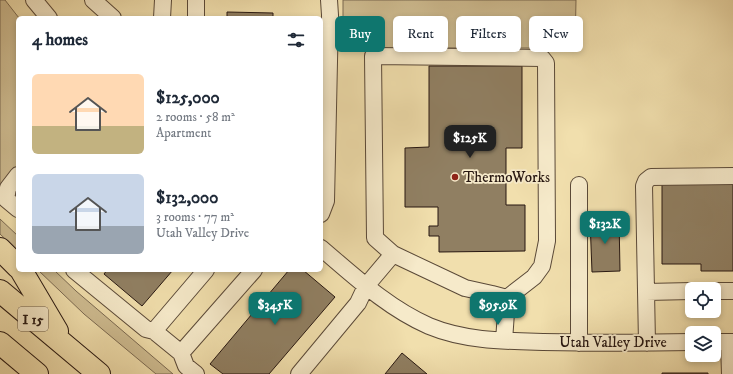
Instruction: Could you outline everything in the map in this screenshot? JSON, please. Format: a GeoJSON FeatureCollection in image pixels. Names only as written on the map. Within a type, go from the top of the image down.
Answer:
{"type":"FeatureCollection","features":[{"type":"Feature","properties":{"kind":"highway"},"geometry":{"type":"LineString","coordinates":[[0,249],[16,264]]}},
{"type":"Feature","properties":{"kind":"highway"},"geometry":{"type":"LineString","coordinates":[[22,272],[66,346]]}},
{"type":"Feature","properties":{"kind":"highway","name":"I 15"},"geometry":{"type":"LineString","coordinates":[[0,291],[99,374]]}},
{"type":"Feature","properties":{"kind":"highway","name":"I 15"},"geometry":{"type":"LineString","coordinates":[[0,343],[35,374]]}},
{"type":"Feature","properties":{"kind":"highway"},"geometry":{"type":"LineString","coordinates":[[0,354],[35,374]]}},
{"type":"Feature","properties":{"kind":"street"},"geometry":{"type":"LineString","coordinates":[[34,0],[47,16]]}},
{"type":"Feature","properties":{"kind":"street"},"geometry":{"type":"LineString","coordinates":[[93,0],[111,16]]}},
{"type":"Feature","properties":{"kind":"street"},"geometry":{"type":"LineString","coordinates":[[162,16],[163,0]]}},
{"type":"Feature","properties":{"kind":"street"},"geometry":{"type":"LineString","coordinates":[[196,0],[196,16]]}},
{"type":"Feature","properties":{"kind":"street"},"geometry":{"type":"LineString","coordinates":[[323,209],[326,201],[324,189],[330,22],[329,0]]}},
{"type":"Feature","properties":{"kind":"street"},"geometry":{"type":"LineString","coordinates":[[504,340],[507,298],[534,277],[538,272],[542,266],[547,241],[546,63],[542,58],[373,56],[375,238],[394,254],[465,288],[507,298]]}},
{"type":"Feature","properties":{"kind":"street"},"geometry":{"type":"LineString","coordinates":[[647,343],[644,186],[646,180],[651,177],[733,176]]}},
{"type":"Feature","properties":{"kind":"street"},"geometry":{"type":"LineString","coordinates":[[16,178],[8,188],[6,199],[16,207]]}},
{"type":"Feature","properties":{"kind":"street"},"geometry":{"type":"LineString","coordinates":[[579,185],[580,343]]}},
{"type":"Feature","properties":{"kind":"street","name":"Utah Valley Drive"},"geometry":{"type":"LineString","coordinates":[[323,250],[366,286],[398,310],[429,326],[446,332],[472,337],[504,340],[580,343],[685,342]]}},
{"type":"Feature","properties":{"kind":"street"},"geometry":{"type":"LineString","coordinates":[[299,374],[358,303],[366,286],[394,254]]}},
{"type":"Feature","properties":{"kind":"street"},"geometry":{"type":"LineString","coordinates":[[76,272],[146,329],[154,331],[181,353],[186,366],[196,374]]}},
{"type":"Feature","properties":{"kind":"street"},"geometry":{"type":"LineString","coordinates":[[154,331],[204,272]]}},
{"type":"Feature","properties":{"kind":"street"},"geometry":{"type":"LineString","coordinates":[[181,353],[252,272]]}},
{"type":"Feature","properties":{"kind":"street"},"geometry":{"type":"LineString","coordinates":[[646,292],[685,291]]}},
{"type":"Feature","properties":{"kind":"street"},"geometry":{"type":"LineString","coordinates":[[721,291],[733,291]]}},
{"type":"Feature","properties":{"kind":"street"},"geometry":{"type":"LineString","coordinates":[[725,342],[730,374]]}},
{"type":"Feature","properties":{"kind":"shaded area"},"geometry":{"type":"Polygon","coordinates":[[[0,0],[5,0],[17,16],[16,16],[16,167],[0,187],[0,0]]]}},
{"type":"Feature","properties":{"kind":"shaded area"},"geometry":{"type":"Polygon","coordinates":[[[343,0],[576,0],[576,16],[529,16],[529,48],[521,48],[521,16],[456,16],[456,48],[448,48],[448,16],[393,16],[393,48],[385,48],[385,16],[343,16],[343,0]]]}},
{"type":"Feature","properties":{"kind":"shaded area"},"geometry":{"type":"Polygon","coordinates":[[[0,219],[16,234],[16,249],[0,234],[0,219]]]}},
{"type":"Feature","properties":{"kind":"shaded area"},"geometry":{"type":"Polygon","coordinates":[[[40,272],[56,272],[76,291],[173,374],[156,374],[84,314],[40,272]]]}},
{"type":"Feature","properties":{"kind":"building"},"geometry":{"type":"Polygon","coordinates":[[[227,12],[273,13],[273,16],[227,16],[227,12]]]}},
{"type":"Feature","properties":{"kind":"building","name":"ThermoWorks"},"geometry":{"type":"Polygon","coordinates":[[[429,66],[522,66],[522,148],[506,148],[506,205],[525,205],[525,251],[439,252],[439,236],[429,236],[429,226],[438,226],[438,207],[405,207],[405,148],[429,147],[429,66]]]}},
{"type":"Feature","properties":{"kind":"building"},"geometry":{"type":"Polygon","coordinates":[[[662,183],[733,183],[733,271],[701,271],[701,264],[662,264],[662,183]]]}},
{"type":"Feature","properties":{"kind":"building"},"geometry":{"type":"Polygon","coordinates":[[[619,218],[620,271],[592,272],[590,219],[619,218]]]}},
{"type":"Feature","properties":{"kind":"building"},"geometry":{"type":"Polygon","coordinates":[[[106,272],[171,272],[142,306],[104,274],[106,272]]]}},
{"type":"Feature","properties":{"kind":"building"},"geometry":{"type":"Polygon","coordinates":[[[287,272],[305,272],[335,297],[269,374],[223,374],[210,364],[287,272]]]}},
{"type":"Feature","properties":{"kind":"building"},"geometry":{"type":"Polygon","coordinates":[[[402,353],[427,374],[385,374],[402,353]]]}},
{"type":"Feature","properties":{"kind":"building"},"geometry":{"type":"Polygon","coordinates":[[[708,373],[708,374],[662,374],[708,373]]]}},
{"type":"Feature","properties":{"kind":"place","name":"ThermoWorks"},"geometry":{"type":"Point","coordinates":[455,177]}}]}
